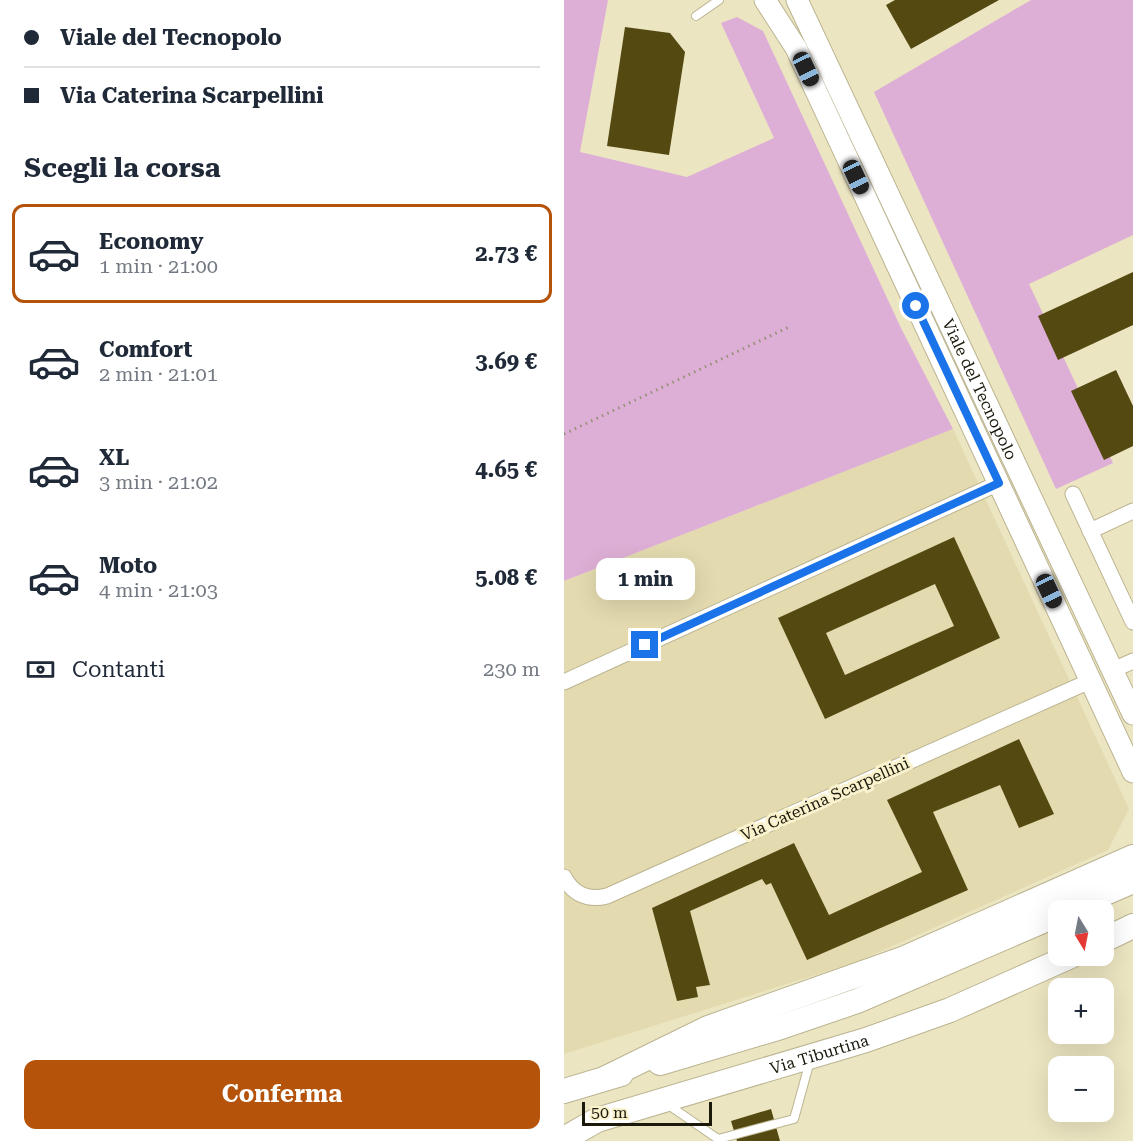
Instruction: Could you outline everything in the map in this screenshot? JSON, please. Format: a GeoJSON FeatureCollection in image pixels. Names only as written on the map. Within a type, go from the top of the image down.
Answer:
{"type":"FeatureCollection","features":[{"type":"Feature","properties":{"kind":"main road","name":"Viale del Tecnopolo"},"geometry":{"type":"LineString","coordinates":[[765,0],[796,48],[1133,772]]}},
{"type":"Feature","properties":{"kind":"main road","name":"Viale del Tecnopolo"},"geometry":{"type":"LineString","coordinates":[[797,0],[1133,714]]}},
{"type":"Feature","properties":{"kind":"main road"},"geometry":{"type":"LineString","coordinates":[[1080,900],[1130,863]]}},
{"type":"Feature","properties":{"kind":"main road"},"geometry":{"type":"LineString","coordinates":[[606,1078],[708,1028],[931,947],[1130,863]]}},
{"type":"Feature","properties":{"kind":"main road"},"geometry":{"type":"LineString","coordinates":[[564,1091],[781,1027],[850,1004],[1048,919]]}},
{"type":"Feature","properties":{"kind":"main road"},"geometry":{"type":"LineString","coordinates":[[1114,935],[1133,926]]}},
{"type":"Feature","properties":{"kind":"main road","name":"Via Tiburtina"},"geometry":{"type":"LineString","coordinates":[[564,1139],[597,1120],[811,1058],[950,1010],[1049,966]]}},
{"type":"Feature","properties":{"kind":"street"},"geometry":{"type":"LineString","coordinates":[[564,682],[999,483]]}},
{"type":"Feature","properties":{"kind":"street"},"geometry":{"type":"LineString","coordinates":[[1073,494],[1133,622]]}},
{"type":"Feature","properties":{"kind":"street"},"geometry":{"type":"LineString","coordinates":[[1090,531],[1133,512]]}},
{"type":"Feature","properties":{"kind":"street"},"geometry":{"type":"LineString","coordinates":[[1113,670],[1133,661]]}},
{"type":"Feature","properties":{"kind":"street","name":"Via Caterina Scarpellini"},"geometry":{"type":"LineString","coordinates":[[564,878],[575,891],[585,896],[607,896],[1090,681]]}},
{"type":"Feature","properties":{"kind":"lane"},"geometry":{"type":"LineString","coordinates":[[696,16],[719,0]]}},
{"type":"Feature","properties":{"kind":"lane"},"geometry":{"type":"LineString","coordinates":[[663,1101],[718,1139],[794,1119],[811,1058]]}},
{"type":"Feature","properties":{"kind":"path"},"geometry":{"type":"LineString","coordinates":[[564,434],[791,326]]}},
{"type":"Feature","properties":{"kind":"shaded area"},"geometry":{"type":"Polygon","coordinates":[[[564,0],[608,0],[580,152],[687,177],[774,138],[721,23],[737,17],[763,31],[901,328],[953,429],[564,581],[564,0]]]}},
{"type":"Feature","properties":{"kind":"shaded area"},"geometry":{"type":"Polygon","coordinates":[[[1031,0],[1133,0],[1133,235],[1029,284],[1113,463],[1056,489],[874,92],[1031,0]]]}},
{"type":"Feature","properties":{"kind":"shaded area"},"geometry":{"type":"Polygon","coordinates":[[[953,429],[1129,809],[1108,850],[857,962],[564,1054],[564,581],[953,429]]]}},
{"type":"Feature","properties":{"kind":"building"},"geometry":{"type":"Polygon","coordinates":[[[895,0],[999,0],[911,49],[886,5],[895,0]]]}},
{"type":"Feature","properties":{"kind":"building"},"geometry":{"type":"Polygon","coordinates":[[[625,27],[670,33],[685,52],[669,155],[607,146],[625,27]]]}},
{"type":"Feature","properties":{"kind":"building"},"geometry":{"type":"Polygon","coordinates":[[[1133,272],[1133,325],[1058,360],[1038,316],[1133,272]]]}},
{"type":"Feature","properties":{"kind":"building"},"geometry":{"type":"Polygon","coordinates":[[[1116,370],[1133,406],[1133,446],[1104,460],[1071,391],[1116,370]]]}},
{"type":"Feature","properties":{"kind":"building"},"geometry":{"type":"Polygon","coordinates":[[[954,537],[1000,638],[825,719],[778,618],[954,537]],[[935,584],[826,633],[845,675],[954,626],[935,584]]]}},
{"type":"Feature","properties":{"kind":"building"},"geometry":{"type":"Polygon","coordinates":[[[1019,739],[1054,814],[1019,828],[1000,785],[933,812],[968,890],[807,960],[771,883],[766,885],[762,879],[690,911],[710,985],[696,987],[698,997],[677,1001],[652,908],[794,843],[829,915],[922,872],[887,800],[1019,739]]]}},
{"type":"Feature","properties":{"kind":"building"},"geometry":{"type":"Polygon","coordinates":[[[771,1109],[780,1141],[737,1141],[731,1121],[771,1109]]]}},
{"type":"Feature","properties":{"kind":"route"},"geometry":{"type":"LineString","coordinates":[[645,645],[999,483],[916,306]]}}]}
